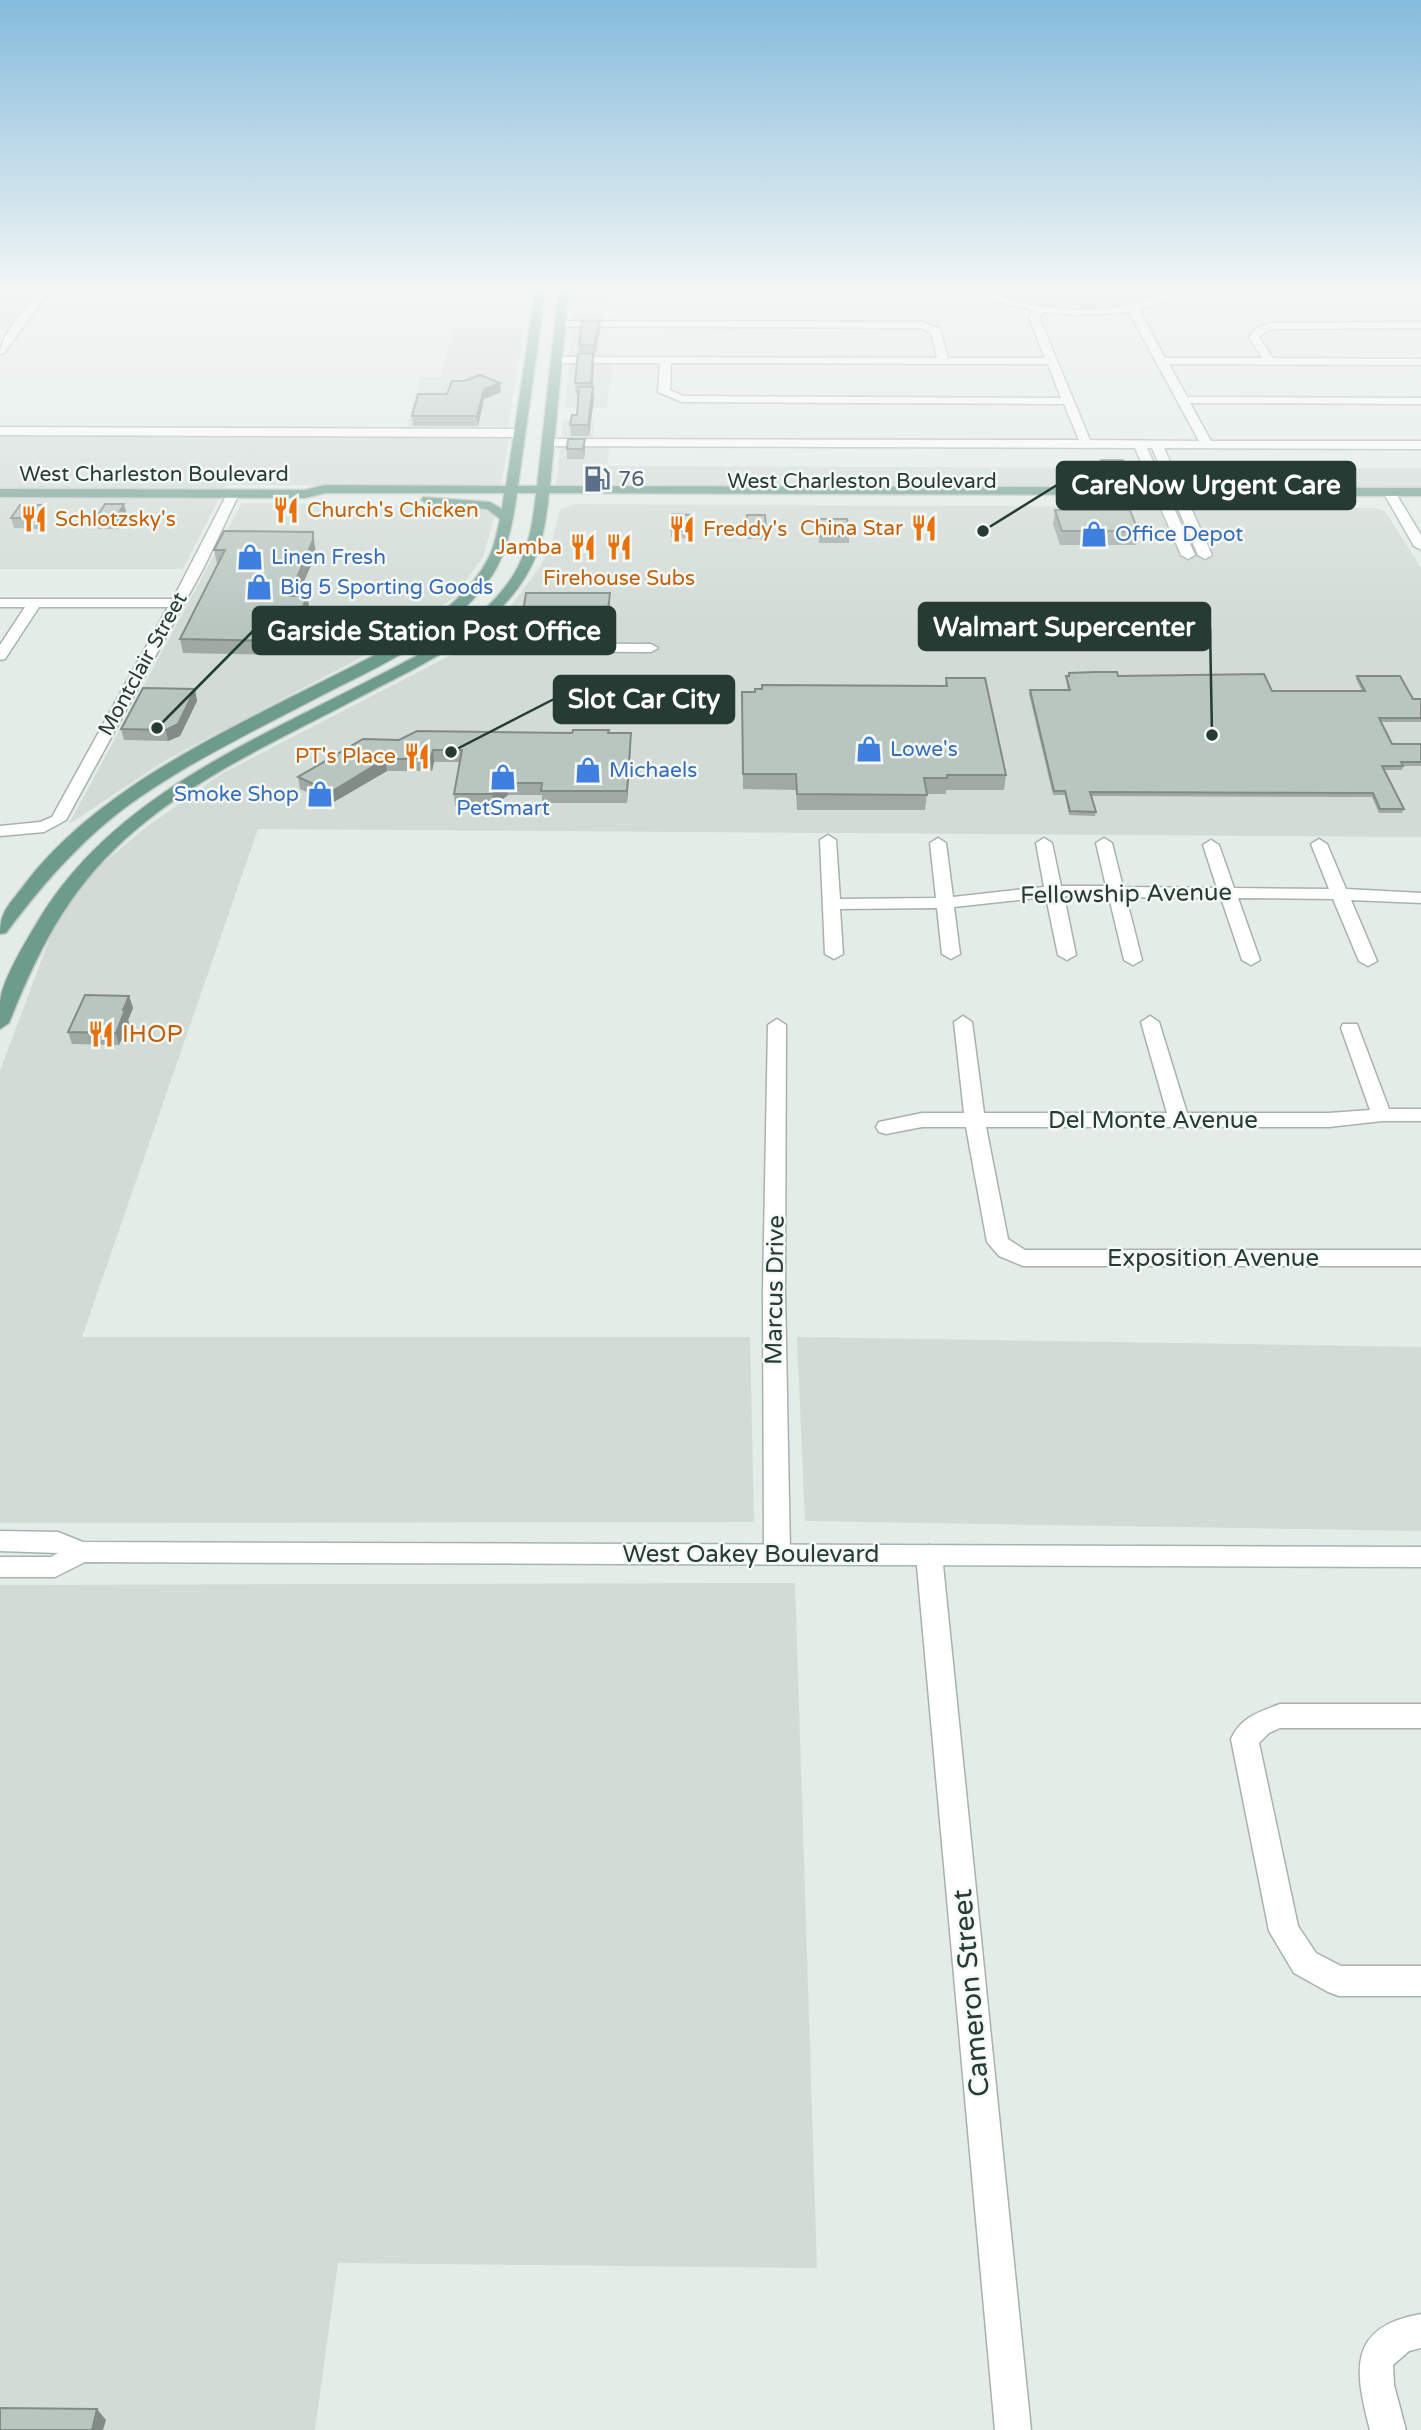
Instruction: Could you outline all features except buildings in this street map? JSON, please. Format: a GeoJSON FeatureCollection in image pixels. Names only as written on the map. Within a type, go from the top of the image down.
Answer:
{"type":"FeatureCollection","features":[{"type":"Feature","properties":{"kind":"main road"},"geometry":{"type":"LineString","coordinates":[[0,929],[39,876],[85,829],[134,790],[186,759],[392,652],[429,629],[464,600],[497,556],[507,518],[527,400]]}},
{"type":"Feature","properties":{"kind":"main road"},"geometry":{"type":"LineString","coordinates":[[0,1023],[31,949],[57,904],[103,851],[151,810],[221,765],[461,638],[495,603],[523,568],[533,549],[552,400]]}},
{"type":"Feature","properties":{"kind":"main road","name":"West Charleston Boulevard"},"geometry":{"type":"LineString","coordinates":[[1,493],[304,494],[325,489],[511,495],[970,491],[1163,497]]}},
{"type":"Feature","properties":{"kind":"main road"},"geometry":{"type":"LineString","coordinates":[[765,500],[827,495],[841,491]]}},
{"type":"Feature","properties":{"kind":"main road"},"geometry":{"type":"LineString","coordinates":[[863,500],[874,496],[970,491]]}},
{"type":"Feature","properties":{"kind":"main road","name":"West Charleston Boulevard"},"geometry":{"type":"LineString","coordinates":[[542,495],[863,500],[1392,497],[1421,492]]}},
{"type":"Feature","properties":{"kind":"main road","name":"West Charleston Boulevard"},"geometry":{"type":"LineString","coordinates":[[304,494],[321,499],[427,500],[511,495]]}},
{"type":"Feature","properties":{"kind":"main road","name":"West Charleston Boulevard"},"geometry":{"type":"LineString","coordinates":[[1392,497],[1421,502]]}},
{"type":"Feature","properties":{"kind":"main road"},"geometry":{"type":"LineString","coordinates":[[427,500],[490,506],[507,518]]}},
{"type":"Feature","properties":{"kind":"main road"},"geometry":{"type":"LineString","coordinates":[[151,810],[144,804],[144,799],[170,781],[186,759]]}},
{"type":"Feature","properties":{"kind":"street"},"geometry":{"type":"LineString","coordinates":[[952,400],[1068,401],[1086,444]]}},
{"type":"Feature","properties":{"kind":"street"},"geometry":{"type":"LineString","coordinates":[[1182,400],[1207,444]]}},
{"type":"Feature","properties":{"kind":"street"},"geometry":{"type":"LineString","coordinates":[[1278,400],[1421,401]]}},
{"type":"Feature","properties":{"kind":"street"},"geometry":{"type":"LineString","coordinates":[[0,431],[520,433]]}},
{"type":"Feature","properties":{"kind":"street"},"geometry":{"type":"LineString","coordinates":[[549,442],[1421,445]]}},
{"type":"Feature","properties":{"kind":"street"},"geometry":{"type":"LineString","coordinates":[[1139,444],[1188,555]]}},
{"type":"Feature","properties":{"kind":"street"},"geometry":{"type":"LineString","coordinates":[[1156,444],[1205,555]]}},
{"type":"Feature","properties":{"kind":"street","name":"Montclair Street"},"geometry":{"type":"LineString","coordinates":[[0,831],[44,827],[58,820],[177,603],[233,494]]}},
{"type":"Feature","properties":{"kind":"street"},"geometry":{"type":"LineString","coordinates":[[1392,497],[1421,545]]}},
{"type":"Feature","properties":{"kind":"street"},"geometry":{"type":"LineString","coordinates":[[0,603],[177,603]]}},
{"type":"Feature","properties":{"kind":"street"},"geometry":{"type":"LineString","coordinates":[[0,656],[35,603]]}},
{"type":"Feature","properties":{"kind":"street"},"geometry":{"type":"LineString","coordinates":[[429,629],[461,638],[471,647],[651,643]]}},
{"type":"Feature","properties":{"kind":"street"},"geometry":{"type":"LineString","coordinates":[[828,840],[834,954]]}},
{"type":"Feature","properties":{"kind":"street"},"geometry":{"type":"LineString","coordinates":[[938,843],[951,954]]}},
{"type":"Feature","properties":{"kind":"street"},"geometry":{"type":"LineString","coordinates":[[1044,843],[1068,955]]}},
{"type":"Feature","properties":{"kind":"street"},"geometry":{"type":"LineString","coordinates":[[1104,844],[1133,960]]}},
{"type":"Feature","properties":{"kind":"street"},"geometry":{"type":"LineString","coordinates":[[1319,844],[1368,961]]}},
{"type":"Feature","properties":{"kind":"street"},"geometry":{"type":"LineString","coordinates":[[1211,845],[1251,960]]}},
{"type":"Feature","properties":{"kind":"street","name":"Fellowship Avenue"},"geometry":{"type":"LineString","coordinates":[[831,904],[944,903],[1054,891],[1341,894],[1421,898]]}},
{"type":"Feature","properties":{"kind":"street"},"geometry":{"type":"LineString","coordinates":[[1150,1021],[1179,1120]]}},
{"type":"Feature","properties":{"kind":"street"},"geometry":{"type":"LineString","coordinates":[[963,1022],[975,1120]]}},
{"type":"Feature","properties":{"kind":"street","name":"Marcus Drive"},"geometry":{"type":"LineString","coordinates":[[777,1025],[777,1209],[773,1328],[777,1555]]}},
{"type":"Feature","properties":{"kind":"street"},"geometry":{"type":"LineString","coordinates":[[1350,1028],[1382,1115]]}},
{"type":"Feature","properties":{"kind":"street","name":"Del Monte Avenue"},"geometry":{"type":"LineString","coordinates":[[886,1127],[922,1120],[1329,1120],[1382,1115],[1421,1115]]}},
{"type":"Feature","properties":{"kind":"street","name":"Exposition Avenue"},"geometry":{"type":"LineString","coordinates":[[975,1120],[998,1242],[1007,1251],[1023,1258],[1421,1258]]}},
{"type":"Feature","properties":{"kind":"street","name":"West Oakey Boulevard"},"geometry":{"type":"LineString","coordinates":[[0,1541],[58,1542],[81,1552],[1421,1557]]}},
{"type":"Feature","properties":{"kind":"street","name":"West Oakey Boulevard"},"geometry":{"type":"LineString","coordinates":[[0,1567],[55,1567],[81,1552]]}},
{"type":"Feature","properties":{"kind":"street","name":"Cameron Street"},"geometry":{"type":"LineString","coordinates":[[929,1555],[1013,2430]]}},
{"type":"Feature","properties":{"kind":"street"},"geometry":{"type":"LineString","coordinates":[[1421,1716],[1280,1716],[1259,1724],[1245,1740],[1284,1931],[1304,1963],[1339,1981],[1421,1981]]}},
{"type":"Feature","properties":{"kind":"street"},"geometry":{"type":"LineString","coordinates":[[1388,2430],[1374,2368],[1383,2349],[1406,2332],[1421,2331]]}},
{"type":"Feature","properties":{"kind":"shaded area"},"geometry":{"type":"Polygon","coordinates":[[[414,400],[512,400],[508,427],[407,427],[414,400]]]}},
{"type":"Feature","properties":{"kind":"shaded area"},"geometry":{"type":"Polygon","coordinates":[[[566,400],[607,400],[606,408],[565,408],[566,400]]]}},
{"type":"Feature","properties":{"kind":"shaded area"},"geometry":{"type":"Polygon","coordinates":[[[563,420],[595,420],[592,446],[609,447],[607,466],[1179,468],[1220,471],[1226,468],[1421,468],[1421,488],[556,485],[563,420]]]}},
{"type":"Feature","properties":{"kind":"shaded area"},"geometry":{"type":"Polygon","coordinates":[[[0,436],[509,437],[501,486],[226,485],[183,569],[0,569],[0,436]]]}},
{"type":"Feature","properties":{"kind":"shaded area"},"geometry":{"type":"Polygon","coordinates":[[[242,503],[449,506],[484,508],[496,512],[483,557],[454,597],[404,635],[166,760],[69,824],[242,503]]]}},
{"type":"Feature","properties":{"kind":"shaded area"},"geometry":{"type":"Polygon","coordinates":[[[574,504],[1375,508],[1385,511],[1421,568],[1421,837],[258,829],[82,1337],[750,1337],[754,1522],[0,1523],[0,1071],[55,924],[94,871],[145,828],[223,773],[453,654],[508,610],[539,568],[551,546],[560,510],[574,504]]]}},
{"type":"Feature","properties":{"kind":"shaded area"},"geometry":{"type":"Polygon","coordinates":[[[797,1337],[1421,1347],[1421,1531],[805,1521],[797,1337]]]}},
{"type":"Feature","properties":{"kind":"shaded area"},"geometry":{"type":"Polygon","coordinates":[[[795,1583],[817,2268],[338,2263],[315,2430],[0,2430],[0,1585],[795,1583]]]}},
{"type":"Feature","properties":{"kind":"place","name":"76"},"geometry":{"type":"Point","coordinates":[597,479]}},
{"type":"Feature","properties":{"kind":"place","name":"Church's Chicken"},"geometry":{"type":"Point","coordinates":[286,510]}},
{"type":"Feature","properties":{"kind":"place","name":"Schlotzsky's"},"geometry":{"type":"Point","coordinates":[34,519]}},
{"type":"Feature","properties":{"kind":"place","name":"China Star"},"geometry":{"type":"Point","coordinates":[924,528]}},
{"type":"Feature","properties":{"kind":"place","name":"Freddy's"},"geometry":{"type":"Point","coordinates":[682,529]}},
{"type":"Feature","properties":{"kind":"place","name":"CareNow Urgent Care"},"geometry":{"type":"Point","coordinates":[983,531]}},
{"type":"Feature","properties":{"kind":"place","name":"Office Depot"},"geometry":{"type":"Point","coordinates":[1094,534]}},
{"type":"Feature","properties":{"kind":"place","name":"Jamba"},"geometry":{"type":"Point","coordinates":[583,547]}},
{"type":"Feature","properties":{"kind":"place","name":"Firehouse Subs"},"geometry":{"type":"Point","coordinates":[619,547]}},
{"type":"Feature","properties":{"kind":"place","name":"Linen Fresh"},"geometry":{"type":"Point","coordinates":[250,557]}},
{"type":"Feature","properties":{"kind":"place","name":"Big 5 Sporting Goods"},"geometry":{"type":"Point","coordinates":[259,587]}},
{"type":"Feature","properties":{"kind":"place","name":"Garside Station Post Office"},"geometry":{"type":"Point","coordinates":[157,728]}},
{"type":"Feature","properties":{"kind":"place","name":"Walmart Supercenter"},"geometry":{"type":"Point","coordinates":[1212,735]}},
{"type":"Feature","properties":{"kind":"place","name":"Lowe's"},"geometry":{"type":"Point","coordinates":[869,749]}},
{"type":"Feature","properties":{"kind":"place","name":"Slot Car City"},"geometry":{"type":"Point","coordinates":[451,752]}},
{"type":"Feature","properties":{"kind":"place","name":"PT's Place"},"geometry":{"type":"Point","coordinates":[417,756]}},
{"type":"Feature","properties":{"kind":"place","name":"Michaels"},"geometry":{"type":"Point","coordinates":[588,770]}},
{"type":"Feature","properties":{"kind":"place","name":"PetSmart"},"geometry":{"type":"Point","coordinates":[503,777]}},
{"type":"Feature","properties":{"kind":"place","name":"Smoke Shop"},"geometry":{"type":"Point","coordinates":[320,794]}},
{"type":"Feature","properties":{"kind":"place","name":"IHOP"},"geometry":{"type":"Point","coordinates":[101,1034]}}]}
